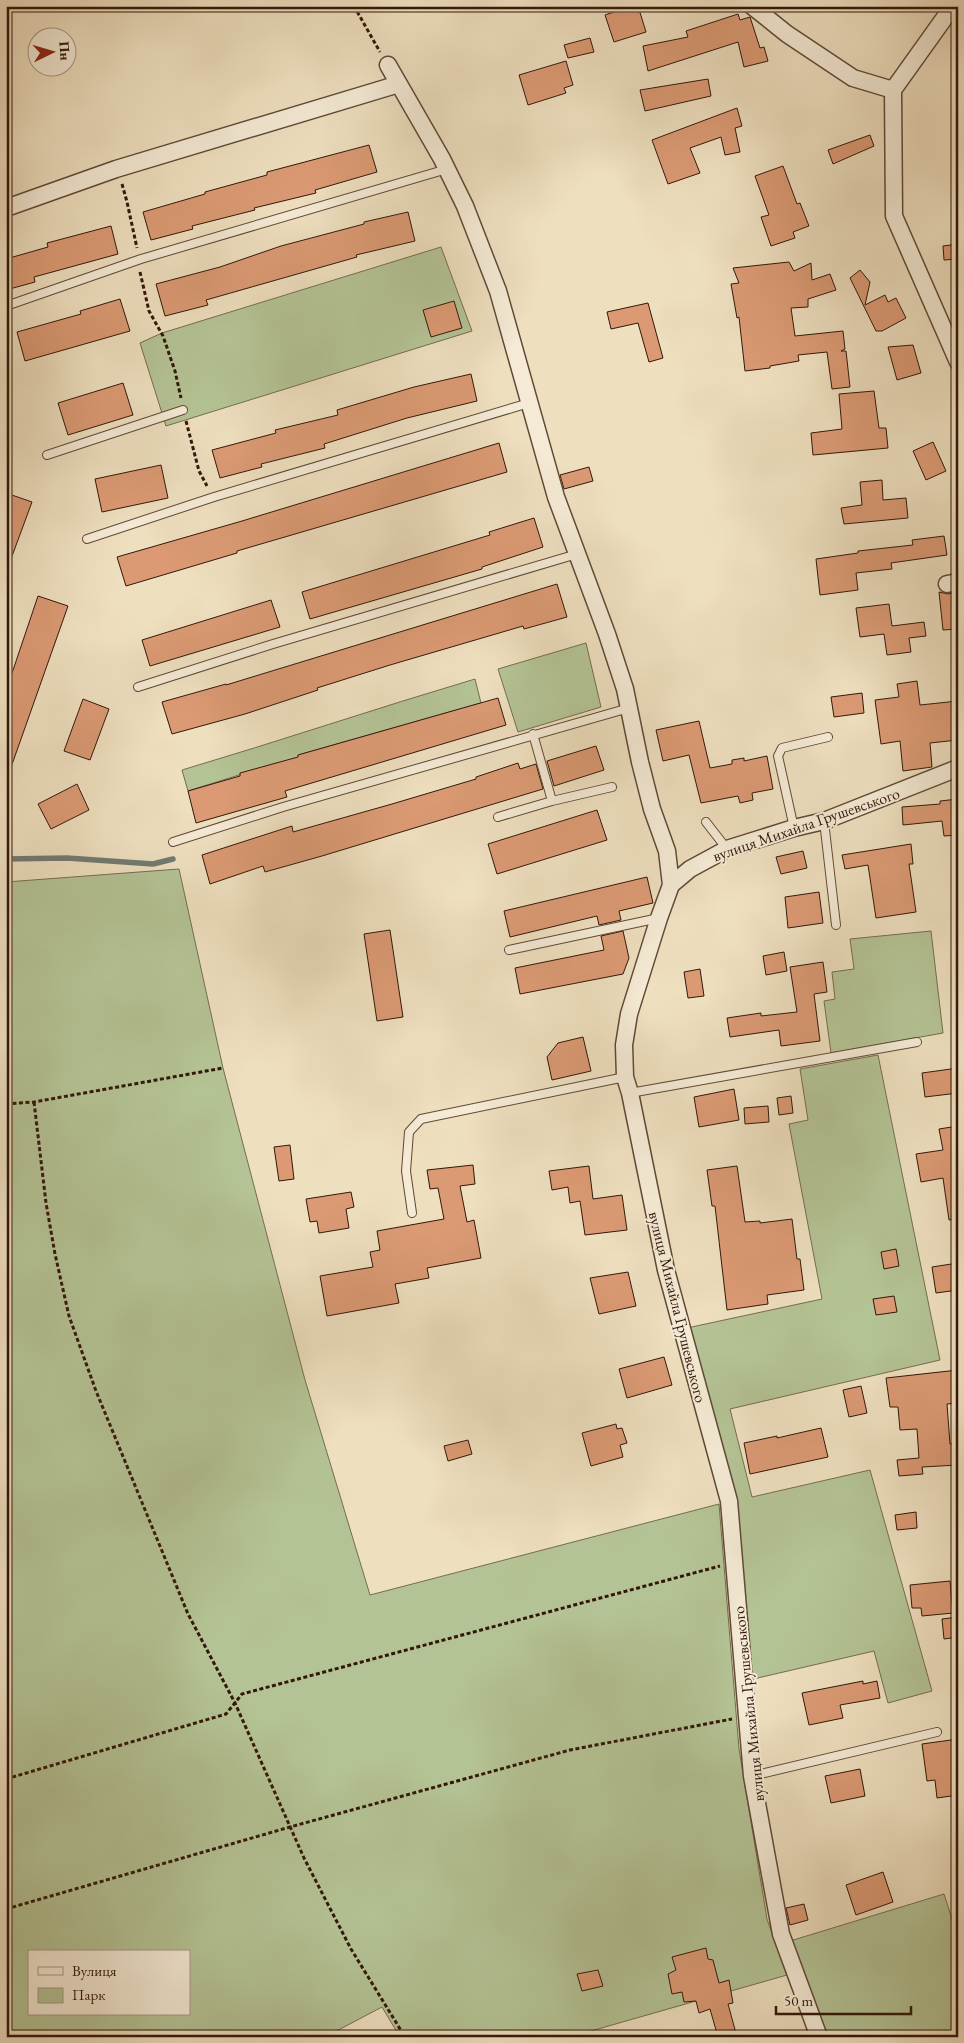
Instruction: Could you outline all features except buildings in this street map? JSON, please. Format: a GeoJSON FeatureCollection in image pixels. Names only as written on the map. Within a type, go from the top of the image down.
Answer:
{"type":"FeatureCollection","features":[{"type":"Feature","properties":{"kind":"street"},"geometry":{"type":"LineString","coordinates":[[752,6],[787,34],[853,78],[893,90]]}},
{"type":"Feature","properties":{"kind":"street"},"geometry":{"type":"LineString","coordinates":[[953,6],[893,90],[894,216],[958,362]]}},
{"type":"Feature","properties":{"kind":"street"},"geometry":{"type":"LineString","coordinates":[[388,65],[447,169],[483,250],[498,291],[545,463],[617,662],[652,809],[667,851],[671,885]]}},
{"type":"Feature","properties":{"kind":"street"},"geometry":{"type":"LineString","coordinates":[[6,208],[116,169],[399,84]]}},
{"type":"Feature","properties":{"kind":"street","name":"вулиця Михайла Грушевського"},"geometry":{"type":"LineString","coordinates":[[819,2037],[781,1934],[752,1776],[729,1501],[666,1270],[630,1093],[625,1077],[624,1044],[629,1014],[671,885],[690,869],[727,849],[794,828],[824,821],[958,768]]}},
{"type":"Feature","properties":{"kind":"lane"},"geometry":{"type":"LineString","coordinates":[[6,306],[139,260],[447,169]]}},
{"type":"Feature","properties":{"kind":"lane"},"geometry":{"type":"LineString","coordinates":[[87,539],[214,497],[530,403]]}},
{"type":"Feature","properties":{"kind":"lane"},"geometry":{"type":"LineString","coordinates":[[48,456],[183,410]]}},
{"type":"Feature","properties":{"kind":"lane"},"geometry":{"type":"LineString","coordinates":[[138,687],[274,644],[577,554]]}},
{"type":"Feature","properties":{"kind":"lane"},"geometry":{"type":"LineString","coordinates":[[173,842],[533,734],[629,708]]}},
{"type":"Feature","properties":{"kind":"lane"},"geometry":{"type":"LineString","coordinates":[[533,734],[552,801]]}},
{"type":"Feature","properties":{"kind":"lane"},"geometry":{"type":"LineString","coordinates":[[794,828],[778,756],[782,748],[828,737]]}},
{"type":"Feature","properties":{"kind":"lane"},"geometry":{"type":"LineString","coordinates":[[498,817],[552,801],[612,787]]}},
{"type":"Feature","properties":{"kind":"lane"},"geometry":{"type":"LineString","coordinates":[[824,821],[836,925]]}},
{"type":"Feature","properties":{"kind":"lane"},"geometry":{"type":"LineString","coordinates":[[706,822],[727,849]]}},
{"type":"Feature","properties":{"kind":"lane"},"geometry":{"type":"LineString","coordinates":[[509,950],[659,918]]}},
{"type":"Feature","properties":{"kind":"lane"},"geometry":{"type":"LineString","coordinates":[[630,1093],[917,1042]]}},
{"type":"Feature","properties":{"kind":"lane"},"geometry":{"type":"LineString","coordinates":[[412,1213],[406,1171],[409,1132],[420,1119],[625,1077]]}},
{"type":"Feature","properties":{"kind":"lane"},"geometry":{"type":"LineString","coordinates":[[752,1776],[937,1732]]}},
{"type":"Feature","properties":{"kind":"path"},"geometry":{"type":"LineString","coordinates":[[354,6],[388,65]]}},
{"type":"Feature","properties":{"kind":"path"},"geometry":{"type":"LineString","coordinates":[[116,169],[128,202],[148,311],[163,336],[175,371],[199,471],[214,497]]}},
{"type":"Feature","properties":{"kind":"path"},"geometry":{"type":"LineString","coordinates":[[6,1104],[34,1102],[223,1068]]}},
{"type":"Feature","properties":{"kind":"path"},"geometry":{"type":"LineString","coordinates":[[34,1102],[47,1212],[55,1254],[69,1316],[96,1391],[188,1614],[235,1703],[304,1858],[352,1949],[405,2037]]}},
{"type":"Feature","properties":{"kind":"path"},"geometry":{"type":"LineString","coordinates":[[6,1779],[226,1714],[242,1694],[734,1562]]}},
{"type":"Feature","properties":{"kind":"path"},"geometry":{"type":"LineString","coordinates":[[6,1908],[570,1750],[747,1716]]}},
{"type":"Feature","properties":{"kind":"green space"},"geometry":{"type":"Polygon","coordinates":[[[441,247],[472,331],[166,426],[140,343],[162,333],[441,247]]]}},
{"type":"Feature","properties":{"kind":"green space"},"geometry":{"type":"Polygon","coordinates":[[[586,643],[601,707],[518,732],[498,669],[586,643]]]}},
{"type":"Feature","properties":{"kind":"green space"},"geometry":{"type":"Polygon","coordinates":[[[475,679],[481,703],[298,755],[302,771],[277,763],[188,791],[182,770],[475,679]]]}},
{"type":"Feature","properties":{"kind":"green space"},"geometry":{"type":"Polygon","coordinates":[[[179,869],[223,1068],[305,1380],[370,1595],[719,1504],[739,1749],[767,1919],[787,1975],[570,2037],[400,2037],[382,2007],[325,2037],[6,2037],[6,882],[179,869]]]}},
{"type":"Feature","properties":{"kind":"green space"},"geometry":{"type":"Polygon","coordinates":[[[931,931],[943,1033],[831,1053],[824,1001],[835,999],[832,972],[854,969],[850,939],[931,931]]]}},
{"type":"Feature","properties":{"kind":"green space"},"geometry":{"type":"Polygon","coordinates":[[[878,1055],[940,1360],[730,1409],[752,1497],[870,1470],[932,1691],[888,1703],[874,1651],[749,1680],[738,1532],[687,1328],[822,1299],[789,1124],[808,1120],[800,1069],[878,1055]]]}},
{"type":"Feature","properties":{"kind":"green space"},"geometry":{"type":"Polygon","coordinates":[[[944,1894],[958,1938],[958,2037],[826,2037],[790,1941],[944,1894]]]}},
{"type":"Feature","properties":{"kind":"waterway"},"geometry":{"type":"LineString","coordinates":[[6,859],[67,858],[153,864],[173,859]]}}]}
